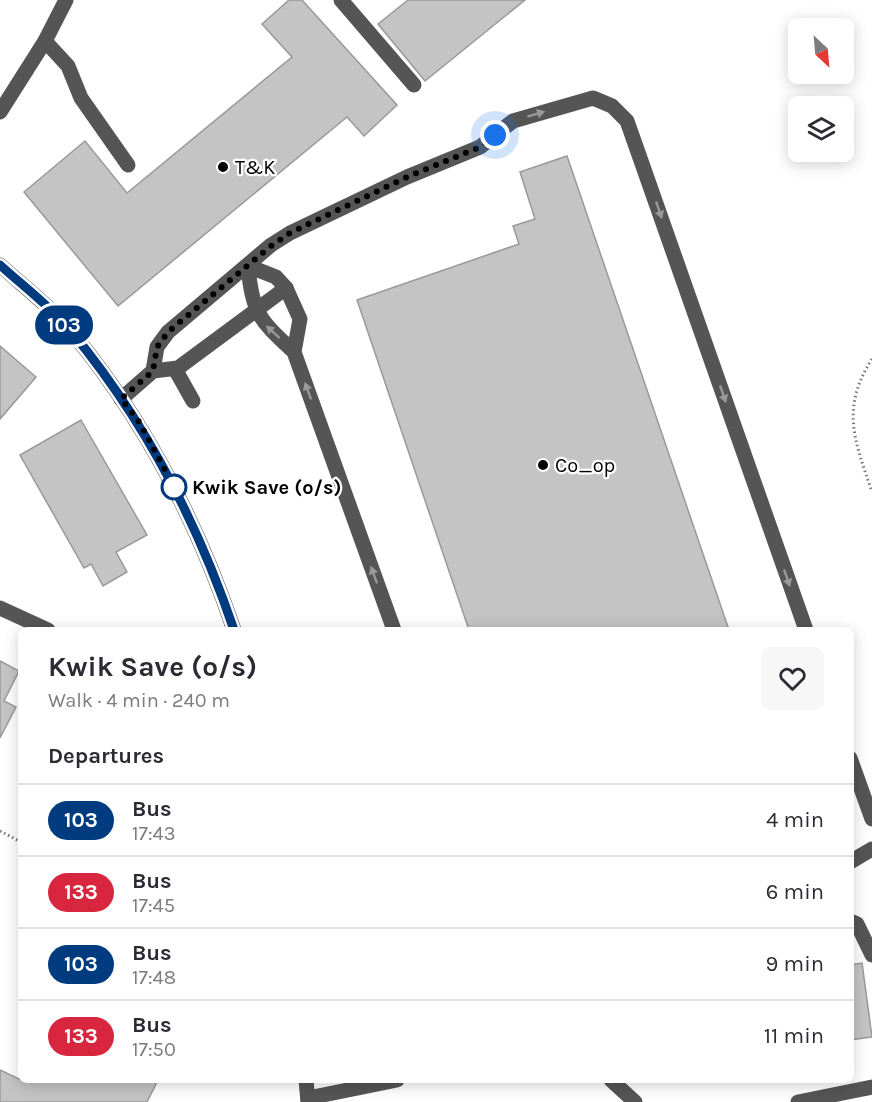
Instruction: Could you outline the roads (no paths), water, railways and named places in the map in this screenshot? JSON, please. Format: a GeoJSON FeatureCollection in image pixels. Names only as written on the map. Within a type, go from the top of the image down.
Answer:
{"type":"FeatureCollection","features":[{"type":"Feature","properties":{"kind":"street"},"geometry":{"type":"LineString","coordinates":[[0,112],[45,41],[66,0]]}},
{"type":"Feature","properties":{"kind":"street"},"geometry":{"type":"LineString","coordinates":[[341,0],[414,85]]}},
{"type":"Feature","properties":{"kind":"street"},"geometry":{"type":"LineString","coordinates":[[45,41],[68,66],[81,98],[128,165]]}},
{"type":"Feature","properties":{"kind":"street"},"geometry":{"type":"LineString","coordinates":[[153,371],[157,347],[168,332],[290,233],[407,177],[480,147],[513,121],[593,98],[612,106],[627,122],[805,627]]}},
{"type":"Feature","properties":{"kind":"street"},"geometry":{"type":"LineString","coordinates":[[0,265],[69,329],[138,420],[196,528],[231,627]]}},
{"type":"Feature","properties":{"kind":"street"},"geometry":{"type":"LineString","coordinates":[[248,266],[276,277],[286,288],[300,319],[294,352]]}},
{"type":"Feature","properties":{"kind":"street"},"geometry":{"type":"LineString","coordinates":[[248,266],[255,310],[262,322],[294,352],[393,627]]}},
{"type":"Feature","properties":{"kind":"street"},"geometry":{"type":"LineString","coordinates":[[121,399],[153,371],[175,369],[286,288]]}},
{"type":"Feature","properties":{"kind":"street"},"geometry":{"type":"LineString","coordinates":[[175,369],[193,401]]}},
{"type":"Feature","properties":{"kind":"street"},"geometry":{"type":"LineString","coordinates":[[0,608],[41,627]]}},
{"type":"Feature","properties":{"kind":"street"},"geometry":{"type":"LineString","coordinates":[[854,769],[872,819]]}},
{"type":"Feature","properties":{"kind":"street"},"geometry":{"type":"LineString","coordinates":[[854,860],[872,849]]}},
{"type":"Feature","properties":{"kind":"street"},"geometry":{"type":"LineString","coordinates":[[854,923],[857,924],[872,955]]}},
{"type":"Feature","properties":{"kind":"street"},"geometry":{"type":"LineString","coordinates":[[306,1083],[308,1100],[384,1083]]}},
{"type":"Feature","properties":{"kind":"street"},"geometry":{"type":"LineString","coordinates":[[614,1083],[635,1102]]}},
{"type":"Feature","properties":{"kind":"street"},"geometry":{"type":"LineString","coordinates":[[798,1102],[872,1087]]}},
{"type":"Feature","properties":{"kind":"place","name":"T&K"},"geometry":{"type":"Point","coordinates":[223,167]}},
{"type":"Feature","properties":{"kind":"place","name":"Co_op"},"geometry":{"type":"Point","coordinates":[543,465]}},
{"type":"Feature","properties":{"kind":"place","name":"Kwik Save (o/s)"},"geometry":{"type":"Point","coordinates":[174,487]}}]}
